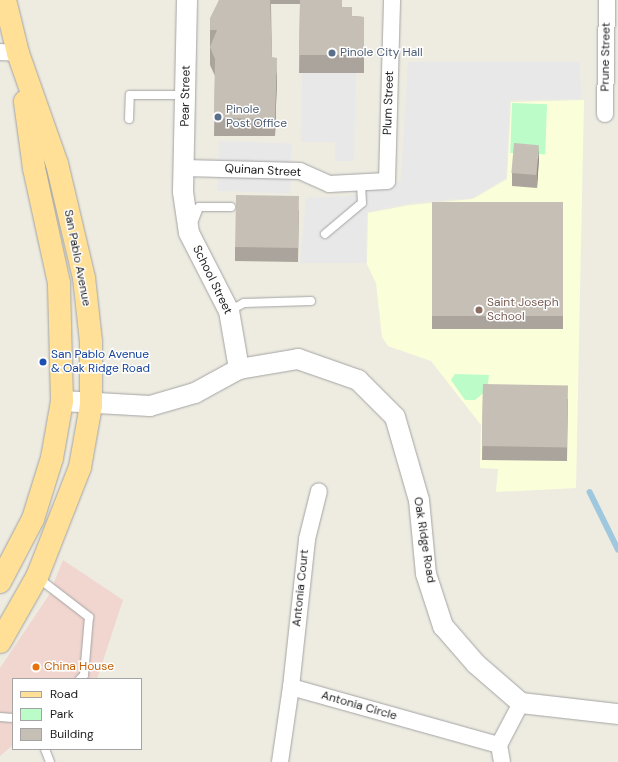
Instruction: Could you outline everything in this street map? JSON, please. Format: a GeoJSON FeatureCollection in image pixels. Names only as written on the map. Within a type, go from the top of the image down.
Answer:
{"type":"FeatureCollection","features":[{"type":"Feature","properties":{"kind":"main road","name":"San Pablo Avenue"},"geometry":{"type":"LineString","coordinates":[[0,582],[33,519],[52,458],[62,400],[59,283],[9,53],[5,0]]}},
{"type":"Feature","properties":{"kind":"main road","name":"San Pablo Avenue"},"geometry":{"type":"LineString","coordinates":[[0,642],[37,577],[80,467],[91,405],[92,342],[84,278],[57,164],[9,53]]}},
{"type":"Feature","properties":{"kind":"street","name":"Pear Street"},"geometry":{"type":"LineString","coordinates":[[183,192],[187,0]]}},
{"type":"Feature","properties":{"kind":"street","name":"Plum Street"},"geometry":{"type":"LineString","coordinates":[[387,181],[392,0]]}},
{"type":"Feature","properties":{"kind":"street","name":"Prune Street"},"geometry":{"type":"LineString","coordinates":[[605,114],[607,0]]}},
{"type":"Feature","properties":{"kind":"street","name":"Quinan Street"},"geometry":{"type":"LineString","coordinates":[[184,168],[300,171],[328,184],[362,185],[387,181]]}},
{"type":"Feature","properties":{"kind":"street","name":"School Street"},"geometry":{"type":"LineString","coordinates":[[183,192],[189,233],[230,310],[239,369]]}},
{"type":"Feature","properties":{"kind":"street","name":"Oak Ridge Road"},"geometry":{"type":"LineString","coordinates":[[62,400],[91,405],[150,406],[195,393],[239,369],[298,359],[329,368],[358,380],[394,417],[419,500],[426,574],[443,626],[476,664],[521,703]]}},
{"type":"Feature","properties":{"kind":"street","name":"Antonia Court"},"geometry":{"type":"LineString","coordinates":[[291,687],[307,539],[319,491]]}},
{"type":"Feature","properties":{"kind":"street"},"geometry":{"type":"LineString","coordinates":[[280,762],[291,687]]}},
{"type":"Feature","properties":{"kind":"street","name":"Antonia Circle"},"geometry":{"type":"LineString","coordinates":[[291,687],[499,745]]}},
{"type":"Feature","properties":{"kind":"street"},"geometry":{"type":"LineString","coordinates":[[502,762],[499,745],[521,703],[618,714]]}},
{"type":"Feature","properties":{"kind":"lane"},"geometry":{"type":"LineString","coordinates":[[129,119],[130,95],[186,95]]}},
{"type":"Feature","properties":{"kind":"lane"},"geometry":{"type":"LineString","coordinates":[[325,234],[362,203],[362,185]]}},
{"type":"Feature","properties":{"kind":"lane"},"geometry":{"type":"LineString","coordinates":[[189,233],[199,207],[231,207]]}},
{"type":"Feature","properties":{"kind":"lane"},"geometry":{"type":"LineString","coordinates":[[230,310],[244,303],[311,301]]}},
{"type":"Feature","properties":{"kind":"lane"},"geometry":{"type":"LineString","coordinates":[[37,577],[89,617],[84,675],[81,678]]}},
{"type":"Feature","properties":{"kind":"lane"},"geometry":{"type":"LineString","coordinates":[[0,717],[12,718]]}},
{"type":"Feature","properties":{"kind":"lane"},"geometry":{"type":"LineString","coordinates":[[45,750],[50,762]]}},
{"type":"Feature","properties":{"kind":"shaded area"},"geometry":{"type":"Polygon","coordinates":[[[408,62],[580,62],[581,99],[510,100],[506,178],[472,198],[409,203],[367,212],[366,263],[300,263],[306,198],[348,196],[401,181],[408,62]]]}},
{"type":"Feature","properties":{"kind":"shaded area"},"geometry":{"type":"Polygon","coordinates":[[[302,73],[356,73],[354,161],[335,161],[335,142],[301,142],[302,73]]]}},
{"type":"Feature","properties":{"kind":"shaded area","name":"Saint Joseph School"},"geometry":{"type":"Polygon","coordinates":[[[584,100],[576,488],[496,492],[498,469],[480,468],[481,425],[431,361],[388,346],[382,337],[376,283],[367,264],[368,213],[410,205],[473,199],[507,179],[511,102],[584,100]]]}},
{"type":"Feature","properties":{"kind":"shaded area"},"geometry":{"type":"Polygon","coordinates":[[[219,141],[292,144],[290,194],[217,191],[219,141]]]}},
{"type":"Feature","properties":{"kind":"shaded area"},"geometry":{"type":"Polygon","coordinates":[[[63,560],[123,600],[97,678],[12,678],[12,746],[0,756],[0,668],[49,595],[63,560]]]}},
{"type":"Feature","properties":{"kind":"green space"},"geometry":{"type":"Polygon","coordinates":[[[512,103],[547,104],[545,154],[510,153],[512,103]]]}},
{"type":"Feature","properties":{"kind":"green space"},"geometry":{"type":"Polygon","coordinates":[[[455,374],[489,375],[487,390],[475,400],[465,400],[451,380],[455,374]]]}},
{"type":"Feature","properties":{"kind":"building"},"geometry":{"type":"Polygon","coordinates":[[[219,0],[270,0],[272,57],[277,58],[275,119],[214,118],[215,59],[210,47],[217,30],[210,30],[210,18],[219,0]]]}},
{"type":"Feature","properties":{"kind":"building","name":"Pinole City Hall"},"geometry":{"type":"Polygon","coordinates":[[[300,0],[342,0],[342,7],[352,7],[352,16],[364,17],[364,55],[299,55],[300,0]]]}},
{"type":"Feature","properties":{"kind":"building"},"geometry":{"type":"Polygon","coordinates":[[[514,143],[539,145],[536,175],[511,173],[514,143]]]}},
{"type":"Feature","properties":{"kind":"building"},"geometry":{"type":"Polygon","coordinates":[[[236,195],[299,196],[298,248],[235,247],[236,195]]]}},
{"type":"Feature","properties":{"kind":"building"},"geometry":{"type":"Polygon","coordinates":[[[432,202],[563,202],[563,316],[432,316],[432,202]]]}},
{"type":"Feature","properties":{"kind":"building"},"geometry":{"type":"Polygon","coordinates":[[[483,384],[568,385],[567,447],[482,446],[483,384]]]}},
{"type":"Feature","properties":{"kind":"waterway"},"geometry":{"type":"LineString","coordinates":[[590,492],[618,549]]}},
{"type":"Feature","properties":{"kind":"place","name":"Pinole City Hall"},"geometry":{"type":"Point","coordinates":[332,53]}},
{"type":"Feature","properties":{"kind":"place","name":"Pinole Post Office"},"geometry":{"type":"Point","coordinates":[218,117]}},
{"type":"Feature","properties":{"kind":"place","name":"Saint Joseph School"},"geometry":{"type":"Point","coordinates":[479,310]}},
{"type":"Feature","properties":{"kind":"place","name":"San Pablo Avenue & Oak Ridge Road"},"geometry":{"type":"Point","coordinates":[43,362]}},
{"type":"Feature","properties":{"kind":"place","name":"China House"},"geometry":{"type":"Point","coordinates":[36,667]}}]}
